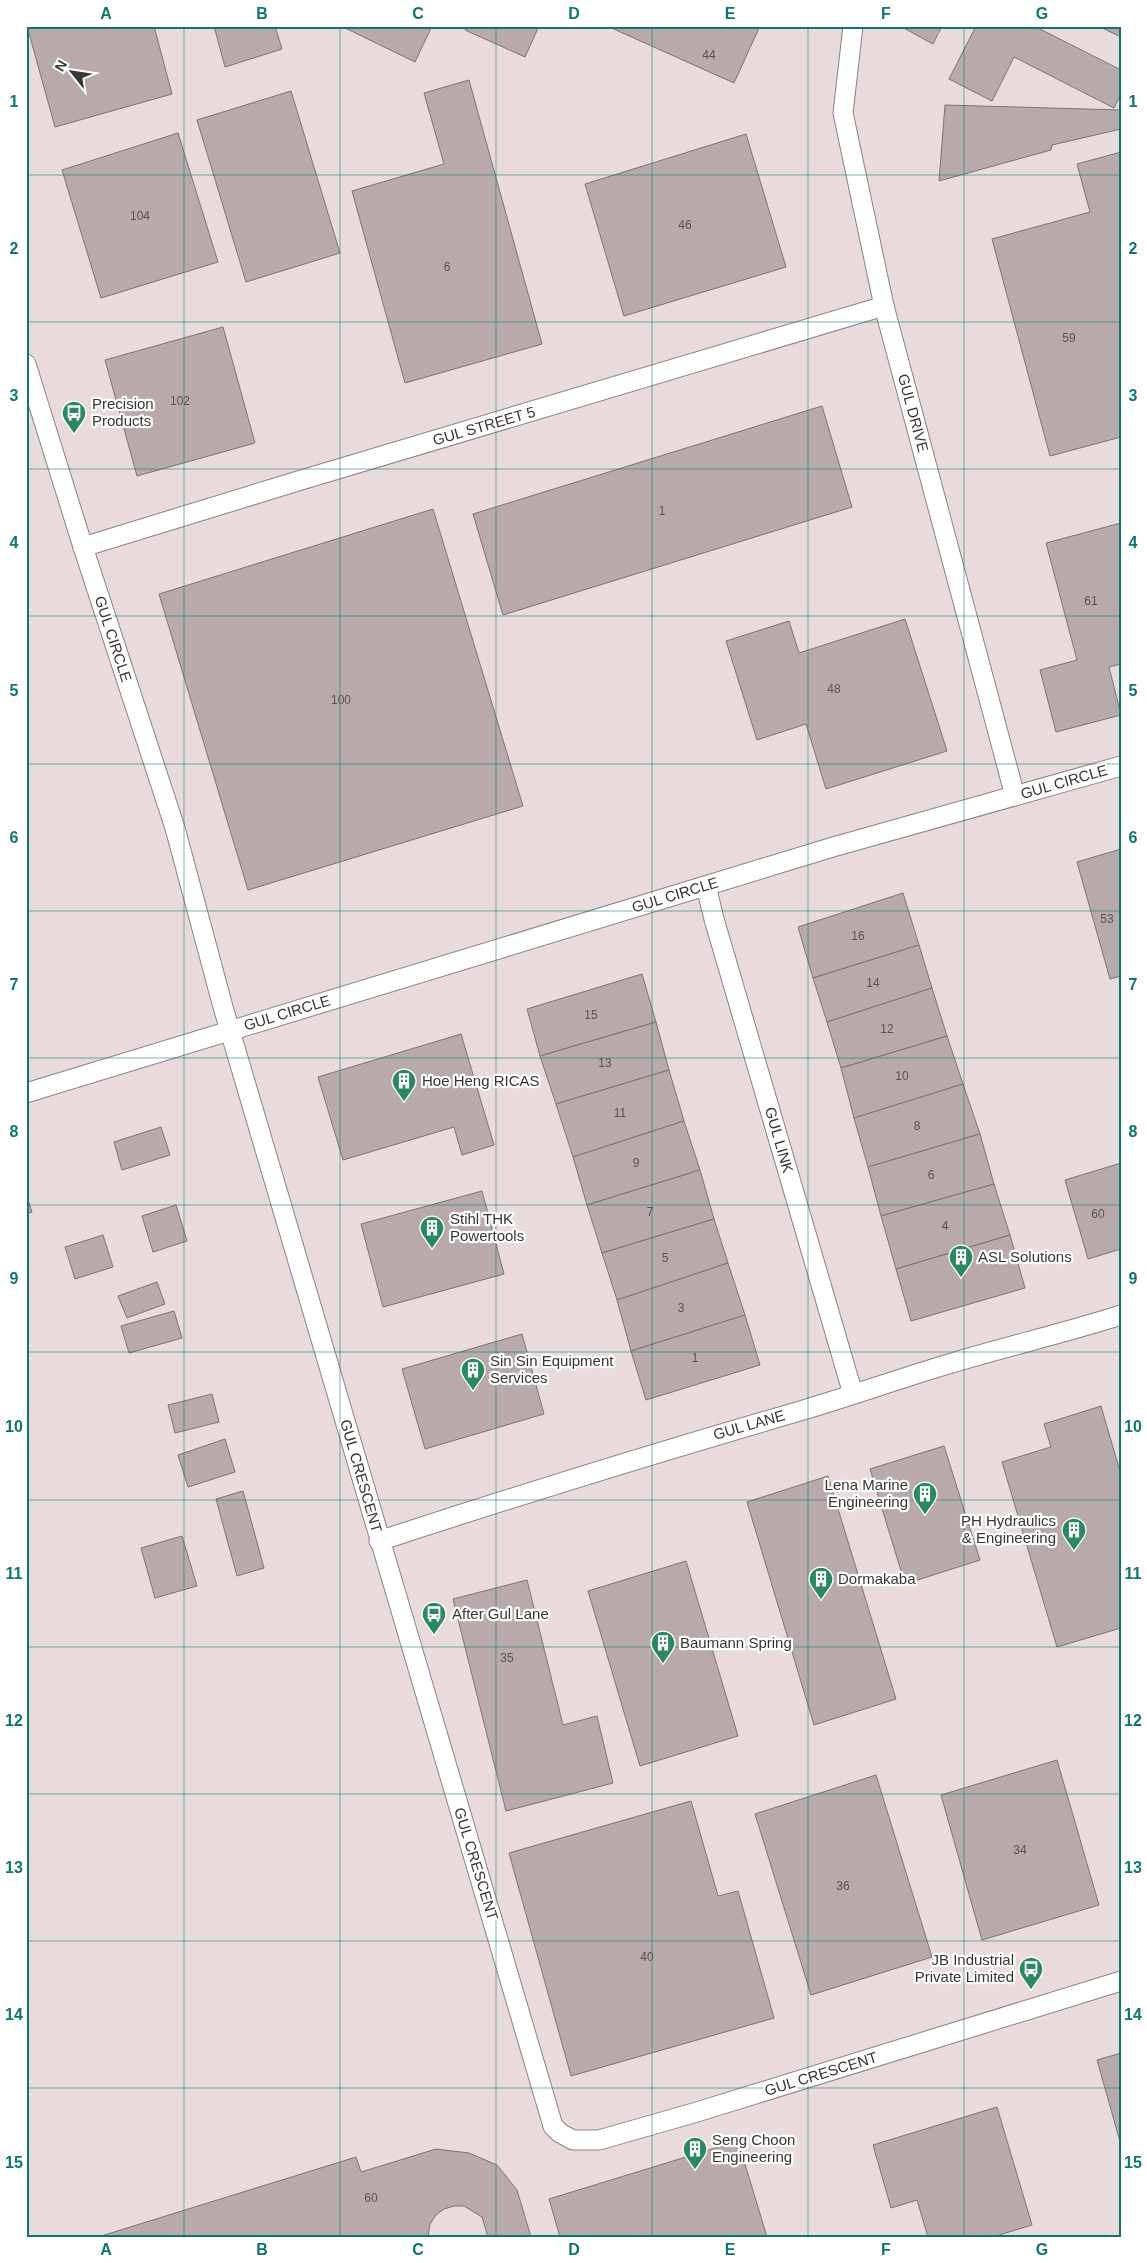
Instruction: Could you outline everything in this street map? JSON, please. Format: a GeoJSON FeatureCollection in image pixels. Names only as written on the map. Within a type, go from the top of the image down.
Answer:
{"type":"FeatureCollection","features":[{"type":"Feature","properties":{"kind":"street","name":"GUL DRIVE"},"geometry":{"type":"LineString","coordinates":[[853,26],[843,113],[884,306],[1015,796]]}},
{"type":"Feature","properties":{"kind":"street","name":"GUL STREET 5"},"geometry":{"type":"LineString","coordinates":[[83,548],[298,480],[884,306]]}},
{"type":"Feature","properties":{"kind":"street","name":"GUL CIRCLE"},"geometry":{"type":"LineString","coordinates":[[26,364],[83,548],[175,828],[230,1031]]}},
{"type":"Feature","properties":{"kind":"street","name":"GUL CIRCLE"},"geometry":{"type":"LineString","coordinates":[[26,1093],[706,886],[1121,766]]}},
{"type":"Feature","properties":{"kind":"street","name":"GUL LINK"},"geometry":{"type":"LineString","coordinates":[[706,886],[719,938],[853,1394]]}},
{"type":"Feature","properties":{"kind":"street","name":"GUL CRESCENT"},"geometry":{"type":"LineString","coordinates":[[230,1031],[553,2126],[560,2133],[573,2140],[599,2140],[1121,1981]]}},
{"type":"Feature","properties":{"kind":"street","name":"GUL LANE"},"geometry":{"type":"LineString","coordinates":[[379,1541],[536,1490],[954,1362],[1034,1342],[1121,1315]]}},
{"type":"Feature","properties":{"kind":"building"},"geometry":{"type":"Polygon","coordinates":[[[27,26],[154,26],[172,94],[55,127],[27,26]]]}},
{"type":"Feature","properties":{"kind":"building"},"geometry":{"type":"Polygon","coordinates":[[[214,26],[275,26],[282,49],[225,67],[214,26]]]}},
{"type":"Feature","properties":{"kind":"building"},"geometry":{"type":"Polygon","coordinates":[[[341,26],[432,26],[415,62],[341,26]]]}},
{"type":"Feature","properties":{"kind":"building"},"geometry":{"type":"Polygon","coordinates":[[[467,26],[539,26],[525,57],[465,30],[467,26]]]}},
{"type":"Feature","properties":{"kind":"building"},"geometry":{"type":"Polygon","coordinates":[[[607,26],[760,26],[734,83],[607,26]]]}},
{"type":"Feature","properties":{"kind":"building"},"geometry":{"type":"Polygon","coordinates":[[[900,26],[942,26],[933,44],[900,26]]]}},
{"type":"Feature","properties":{"kind":"building"},"geometry":{"type":"Polygon","coordinates":[[[976,26],[1034,26],[1121,70],[1121,94],[1114,108],[1014,57],[992,101],[949,79],[976,26]]]}},
{"type":"Feature","properties":{"kind":"building"},"geometry":{"type":"Polygon","coordinates":[[[1098,26],[1121,26],[1121,37],[1098,26]]]}},
{"type":"Feature","properties":{"kind":"building"},"geometry":{"type":"Polygon","coordinates":[[[469,80],[542,344],[405,383],[352,191],[444,164],[424,93],[469,80]]]}},
{"type":"Feature","properties":{"kind":"building"},"geometry":{"type":"Polygon","coordinates":[[[291,91],[340,253],[246,282],[197,120],[291,91]]]}},
{"type":"Feature","properties":{"kind":"building"},"geometry":{"type":"Polygon","coordinates":[[[945,105],[1121,110],[1121,129],[1052,145],[1051,150],[939,181],[945,105]]]}},
{"type":"Feature","properties":{"kind":"building"},"geometry":{"type":"Polygon","coordinates":[[[178,133],[218,262],[101,298],[62,170],[178,133]]]}},
{"type":"Feature","properties":{"kind":"building"},"geometry":{"type":"Polygon","coordinates":[[[746,134],[786,267],[624,316],[585,184],[746,134]]]}},
{"type":"Feature","properties":{"kind":"building"},"geometry":{"type":"Polygon","coordinates":[[[1121,152],[1121,437],[1050,456],[992,239],[1090,212],[1077,164],[1121,152]]]}},
{"type":"Feature","properties":{"kind":"building"},"geometry":{"type":"Polygon","coordinates":[[[223,327],[255,443],[137,476],[105,360],[223,327]]]}},
{"type":"Feature","properties":{"kind":"building"},"geometry":{"type":"Polygon","coordinates":[[[822,406],[852,507],[503,615],[473,514],[822,406]]]}},
{"type":"Feature","properties":{"kind":"building"},"geometry":{"type":"Polygon","coordinates":[[[433,509],[523,806],[248,890],[159,594],[433,509]]]}},
{"type":"Feature","properties":{"kind":"building"},"geometry":{"type":"Polygon","coordinates":[[[1121,523],[1121,664],[1109,667],[1121,715],[1056,732],[1040,670],[1077,660],[1046,543],[1121,523]]]}},
{"type":"Feature","properties":{"kind":"building"},"geometry":{"type":"Polygon","coordinates":[[[905,619],[947,751],[826,789],[806,724],[757,740],[726,641],[789,621],[799,653],[905,619]]]}},
{"type":"Feature","properties":{"kind":"building"},"geometry":{"type":"Polygon","coordinates":[[[1121,849],[1121,976],[1110,979],[1077,862],[1121,849]]]}},
{"type":"Feature","properties":{"kind":"building"},"geometry":{"type":"Polygon","coordinates":[[[903,893],[919,945],[813,978],[798,927],[903,893]]]}},
{"type":"Feature","properties":{"kind":"building"},"geometry":{"type":"Polygon","coordinates":[[[919,945],[932,988],[827,1022],[813,978],[919,945]]]}},
{"type":"Feature","properties":{"kind":"building"},"geometry":{"type":"Polygon","coordinates":[[[642,974],[656,1022],[540,1056],[527,1009],[642,974]]]}},
{"type":"Feature","properties":{"kind":"building"},"geometry":{"type":"Polygon","coordinates":[[[932,988],[947,1036],[841,1068],[827,1022],[932,988]]]}},
{"type":"Feature","properties":{"kind":"building"},"geometry":{"type":"Polygon","coordinates":[[[656,1022],[669,1070],[556,1104],[540,1056],[656,1022]]]}},
{"type":"Feature","properties":{"kind":"building","name":"Hoe Heng RICAS"},"geometry":{"type":"Polygon","coordinates":[[[461,1034],[494,1145],[462,1155],[454,1127],[343,1160],[318,1077],[461,1034]]]}},
{"type":"Feature","properties":{"kind":"building"},"geometry":{"type":"Polygon","coordinates":[[[947,1036],[963,1084],[854,1118],[841,1068],[947,1036]]]}},
{"type":"Feature","properties":{"kind":"building"},"geometry":{"type":"Polygon","coordinates":[[[669,1070],[684,1121],[573,1157],[556,1104],[669,1070]]]}},
{"type":"Feature","properties":{"kind":"building"},"geometry":{"type":"Polygon","coordinates":[[[963,1084],[980,1134],[868,1167],[854,1118],[963,1084]]]}},
{"type":"Feature","properties":{"kind":"building"},"geometry":{"type":"Polygon","coordinates":[[[684,1121],[700,1170],[587,1205],[573,1157],[684,1121]]]}},
{"type":"Feature","properties":{"kind":"building"},"geometry":{"type":"Polygon","coordinates":[[[161,1127],[170,1155],[122,1170],[114,1142],[161,1127]]]}},
{"type":"Feature","properties":{"kind":"building"},"geometry":{"type":"Polygon","coordinates":[[[980,1134],[994,1184],[881,1216],[868,1167],[980,1134]]]}},
{"type":"Feature","properties":{"kind":"building"},"geometry":{"type":"Polygon","coordinates":[[[1121,1163],[1121,1249],[1088,1259],[1065,1180],[1121,1163]]]}},
{"type":"Feature","properties":{"kind":"building"},"geometry":{"type":"Polygon","coordinates":[[[700,1170],[714,1219],[602,1253],[587,1205],[700,1170]]]}},
{"type":"Feature","properties":{"kind":"building"},"geometry":{"type":"Polygon","coordinates":[[[994,1184],[1010,1235],[896,1269],[881,1216],[994,1184]]]}},
{"type":"Feature","properties":{"kind":"building","name":"Stihl THK Powertools"},"geometry":{"type":"Polygon","coordinates":[[[482,1191],[504,1274],[383,1307],[361,1224],[482,1191]]]}},
{"type":"Feature","properties":{"kind":"building"},"geometry":{"type":"Polygon","coordinates":[[[26,1194],[32,1212],[26,1214],[26,1194]]]}},
{"type":"Feature","properties":{"kind":"building"},"geometry":{"type":"Polygon","coordinates":[[[176,1205],[187,1241],[153,1252],[142,1216],[176,1205]]]}},
{"type":"Feature","properties":{"kind":"building"},"geometry":{"type":"Polygon","coordinates":[[[714,1219],[728,1263],[617,1300],[602,1253],[714,1219]]]}},
{"type":"Feature","properties":{"kind":"building"},"geometry":{"type":"Polygon","coordinates":[[[103,1235],[113,1267],[75,1279],[65,1247],[103,1235]]]}},
{"type":"Feature","properties":{"kind":"building","name":"ASL Solutions"},"geometry":{"type":"Polygon","coordinates":[[[1010,1235],[1025,1288],[911,1321],[896,1269],[1010,1235]]]}},
{"type":"Feature","properties":{"kind":"building"},"geometry":{"type":"Polygon","coordinates":[[[728,1263],[745,1315],[631,1351],[617,1300],[728,1263]]]}},
{"type":"Feature","properties":{"kind":"building"},"geometry":{"type":"Polygon","coordinates":[[[157,1282],[165,1304],[127,1318],[118,1296],[157,1282]]]}},
{"type":"Feature","properties":{"kind":"building"},"geometry":{"type":"Polygon","coordinates":[[[174,1311],[182,1338],[129,1353],[121,1326],[174,1311]]]}},
{"type":"Feature","properties":{"kind":"building"},"geometry":{"type":"Polygon","coordinates":[[[745,1315],[760,1365],[646,1400],[631,1351],[745,1315]]]}},
{"type":"Feature","properties":{"kind":"building","name":"Sin Sin Equipment Services"},"geometry":{"type":"Polygon","coordinates":[[[522,1334],[544,1414],[425,1449],[402,1369],[522,1334]]]}},
{"type":"Feature","properties":{"kind":"building"},"geometry":{"type":"Polygon","coordinates":[[[212,1394],[219,1422],[175,1433],[168,1405],[212,1394]]]}},
{"type":"Feature","properties":{"kind":"building","name":"PH Hydraulics & Engineering"},"geometry":{"type":"Polygon","coordinates":[[[1101,1406],[1121,1475],[1121,1628],[1057,1647],[1002,1462],[1051,1447],[1044,1424],[1101,1406]]]}},
{"type":"Feature","properties":{"kind":"building"},"geometry":{"type":"Polygon","coordinates":[[[225,1439],[235,1472],[188,1487],[178,1455],[225,1439]]]}},
{"type":"Feature","properties":{"kind":"building","name":"Lena Marine Engineering"},"geometry":{"type":"Polygon","coordinates":[[[944,1446],[980,1560],[905,1584],[870,1469],[944,1446]]]}},
{"type":"Feature","properties":{"kind":"building","name":"Dormakaba"},"geometry":{"type":"Polygon","coordinates":[[[828,1476],[896,1699],[814,1725],[747,1502],[828,1476]]]}},
{"type":"Feature","properties":{"kind":"building"},"geometry":{"type":"Polygon","coordinates":[[[243,1491],[264,1568],[237,1576],[216,1499],[243,1491]]]}},
{"type":"Feature","properties":{"kind":"building"},"geometry":{"type":"Polygon","coordinates":[[[182,1536],[197,1586],[155,1598],[141,1548],[182,1536]]]}},
{"type":"Feature","properties":{"kind":"building","name":"Baumann Spring"},"geometry":{"type":"Polygon","coordinates":[[[686,1561],[738,1736],[640,1766],[588,1591],[686,1561]]]}},
{"type":"Feature","properties":{"kind":"building"},"geometry":{"type":"Polygon","coordinates":[[[527,1580],[563,1725],[597,1716],[613,1783],[506,1811],[453,1599],[527,1580]]]}},
{"type":"Feature","properties":{"kind":"building"},"geometry":{"type":"Polygon","coordinates":[[[1057,1760],[1099,1905],[982,1940],[941,1795],[1057,1760]]]}},
{"type":"Feature","properties":{"kind":"building"},"geometry":{"type":"Polygon","coordinates":[[[876,1775],[932,1957],[811,1995],[755,1814],[876,1775]]]}},
{"type":"Feature","properties":{"kind":"building"},"geometry":{"type":"Polygon","coordinates":[[[691,1801],[718,1896],[738,1891],[774,2018],[571,2076],[509,1853],[691,1801]]]}},
{"type":"Feature","properties":{"kind":"building"},"geometry":{"type":"Polygon","coordinates":[[[1121,2053],[1121,2145],[1097,2060],[1121,2053]]]}},
{"type":"Feature","properties":{"kind":"building"},"geometry":{"type":"Polygon","coordinates":[[[997,2107],[1032,2225],[993,2237],[928,2237],[917,2200],[891,2208],[873,2145],[997,2107]]]}},
{"type":"Feature","properties":{"kind":"building","name":"Seng Choon Engineering"},"geometry":{"type":"Polygon","coordinates":[[[738,2141],[767,2237],[560,2237],[549,2199],[738,2141]]]}},
{"type":"Feature","properties":{"kind":"building"},"geometry":{"type":"Polygon","coordinates":[[[436,2149],[469,2153],[497,2165],[517,2190],[531,2237],[488,2237],[482,2217],[464,2206],[454,2206],[444,2209],[436,2215],[430,2224],[428,2237],[98,2237],[356,2157],[361,2172],[436,2149]]]}},
{"type":"Feature","properties":{"kind":"place","name":"Precision Products"},"geometry":{"type":"Point","coordinates":[74,434]}},
{"type":"Feature","properties":{"kind":"place","name":"Hoe Heng RICAS"},"geometry":{"type":"Point","coordinates":[404,1102]}},
{"type":"Feature","properties":{"kind":"place","name":"Stihl THK Powertools"},"geometry":{"type":"Point","coordinates":[432,1249]}},
{"type":"Feature","properties":{"kind":"place","name":"ASL Solutions"},"geometry":{"type":"Point","coordinates":[961,1278]}},
{"type":"Feature","properties":{"kind":"place","name":"Sin Sin Equipment Services"},"geometry":{"type":"Point","coordinates":[473,1391]}},
{"type":"Feature","properties":{"kind":"place","name":"Lena Marine Engineering"},"geometry":{"type":"Point","coordinates":[925,1515]}},
{"type":"Feature","properties":{"kind":"place","name":"PH Hydraulics & Engineering"},"geometry":{"type":"Point","coordinates":[1074,1551]}},
{"type":"Feature","properties":{"kind":"place","name":"Dormakaba"},"geometry":{"type":"Point","coordinates":[821,1600]}},
{"type":"Feature","properties":{"kind":"place","name":"After Gul Lane"},"geometry":{"type":"Point","coordinates":[434,1635]}},
{"type":"Feature","properties":{"kind":"place","name":"Baumann Spring"},"geometry":{"type":"Point","coordinates":[663,1664]}},
{"type":"Feature","properties":{"kind":"place","name":"JB Industrial Private Limited"},"geometry":{"type":"Point","coordinates":[1031,1990]}},
{"type":"Feature","properties":{"kind":"place","name":"Seng Choon Engineering"},"geometry":{"type":"Point","coordinates":[695,2170]}}]}
